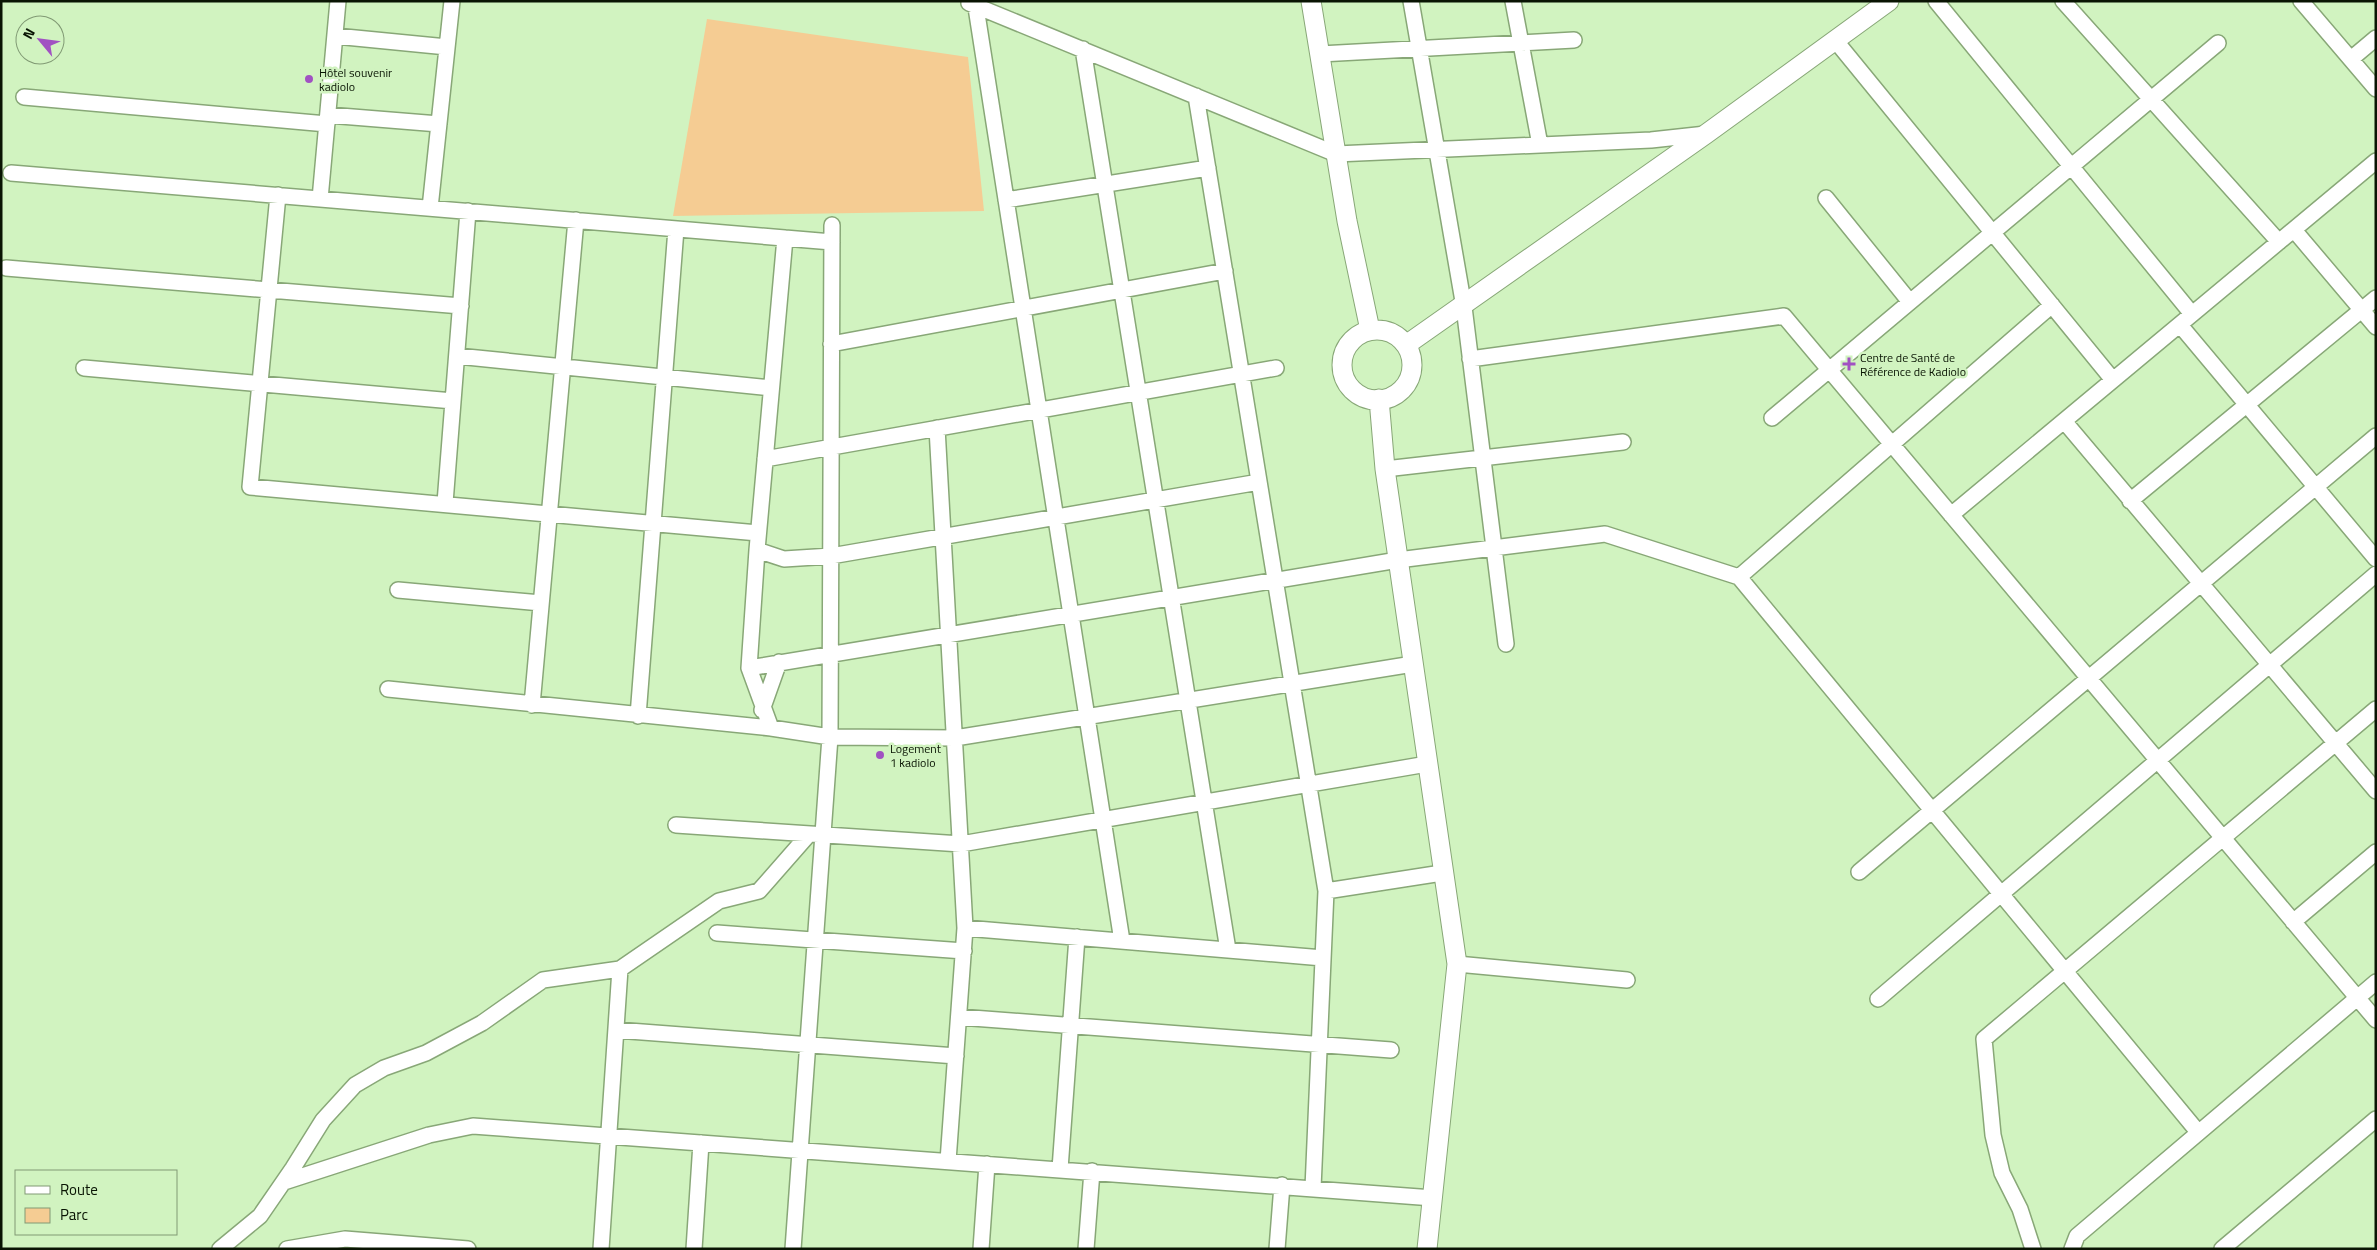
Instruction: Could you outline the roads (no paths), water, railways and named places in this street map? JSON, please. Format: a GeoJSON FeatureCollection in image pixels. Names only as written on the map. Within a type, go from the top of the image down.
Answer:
{"type":"FeatureCollection","features":[{"type":"Feature","properties":{"kind":"main road"},"geometry":{"type":"LineString","coordinates":[[1311,1],[1347,221],[1370,330]]}},
{"type":"Feature","properties":{"kind":"main road"},"geometry":{"type":"LineString","coordinates":[[1406,345],[1464,307],[1889,1]]}},
{"type":"Feature","properties":{"kind":"main road"},"geometry":{"type":"LineString","coordinates":[[1370,330],[1390,332],[1406,345],[1411,362],[1408,380],[1401,390],[1391,396],[1379,399],[1370,399],[1352,390],[1343,373],[1343,356],[1351,341],[1359,334],[1370,330]]}},
{"type":"Feature","properties":{"kind":"main road"},"geometry":{"type":"LineString","coordinates":[[1379,399],[1385,469],[1442,872],[1457,964],[1427,1249]]}},
{"type":"Feature","properties":{"kind":"street"},"geometry":{"type":"LineString","coordinates":[[320,199],[338,1]]}},
{"type":"Feature","properties":{"kind":"street"},"geometry":{"type":"LineString","coordinates":[[430,208],[452,1]]}},
{"type":"Feature","properties":{"kind":"street"},"geometry":{"type":"LineString","coordinates":[[1411,1],[1464,307],[1506,644]]}},
{"type":"Feature","properties":{"kind":"street"},"geometry":{"type":"LineString","coordinates":[[1513,1],[1540,145]]}},
{"type":"Feature","properties":{"kind":"street"},"geometry":{"type":"LineString","coordinates":[[1936,1],[2192,314]]}},
{"type":"Feature","properties":{"kind":"street"},"geometry":{"type":"LineString","coordinates":[[2063,1],[2279,242]]}},
{"type":"Feature","properties":{"kind":"street"},"geometry":{"type":"LineString","coordinates":[[2301,1],[2376,89]]}},
{"type":"Feature","properties":{"kind":"street"},"geometry":{"type":"LineString","coordinates":[[972,3],[1336,154],[1652,140],[1706,134]]}},
{"type":"Feature","properties":{"kind":"street"},"geometry":{"type":"LineString","coordinates":[[972,3],[1006,200],[1122,941]]}},
{"type":"Feature","properties":{"kind":"street"},"geometry":{"type":"LineString","coordinates":[[335,36],[447,47]]}},
{"type":"Feature","properties":{"kind":"street"},"geometry":{"type":"LineString","coordinates":[[2350,59],[2376,38]]}},
{"type":"Feature","properties":{"kind":"street"},"geometry":{"type":"LineString","coordinates":[[1320,54],[1574,40]]}},
{"type":"Feature","properties":{"kind":"street"},"geometry":{"type":"LineString","coordinates":[[1835,40],[2114,380]]}},
{"type":"Feature","properties":{"kind":"street"},"geometry":{"type":"LineString","coordinates":[[1772,418],[2218,42]]}},
{"type":"Feature","properties":{"kind":"street"},"geometry":{"type":"LineString","coordinates":[[1082,50],[1228,950]]}},
{"type":"Feature","properties":{"kind":"street"},"geometry":{"type":"LineString","coordinates":[[1196,96],[1326,890],[1313,1188]]}},
{"type":"Feature","properties":{"kind":"street"},"geometry":{"type":"LineString","coordinates":[[24,97],[327,120],[439,124]]}},
{"type":"Feature","properties":{"kind":"street"},"geometry":{"type":"LineString","coordinates":[[1952,515],[2376,161]]}},
{"type":"Feature","properties":{"kind":"street"},"geometry":{"type":"LineString","coordinates":[[1006,200],[1208,168]]}},
{"type":"Feature","properties":{"kind":"street"},"geometry":{"type":"LineString","coordinates":[[11,173],[832,242]]}},
{"type":"Feature","properties":{"kind":"street"},"geometry":{"type":"LineString","coordinates":[[278,195],[250,487],[445,503],[758,533]]}},
{"type":"Feature","properties":{"kind":"street"},"geometry":{"type":"LineString","coordinates":[[1826,198],[1910,302]]}},
{"type":"Feature","properties":{"kind":"street"},"geometry":{"type":"LineString","coordinates":[[445,503],[468,211]]}},
{"type":"Feature","properties":{"kind":"street"},"geometry":{"type":"LineString","coordinates":[[532,705],[576,220]]}},
{"type":"Feature","properties":{"kind":"street"},"geometry":{"type":"LineString","coordinates":[[793,1249],[815,940],[816,834],[830,737],[832,225]]}},
{"type":"Feature","properties":{"kind":"street"},"geometry":{"type":"LineString","coordinates":[[638,716],[676,229]]}},
{"type":"Feature","properties":{"kind":"street"},"geometry":{"type":"LineString","coordinates":[[2294,230],[2376,328]]}},
{"type":"Feature","properties":{"kind":"street"},"geometry":{"type":"LineString","coordinates":[[771,728],[749,668],[758,533],[785,238]]}},
{"type":"Feature","properties":{"kind":"street"},"geometry":{"type":"LineString","coordinates":[[6,268],[461,306]]}},
{"type":"Feature","properties":{"kind":"street"},"geometry":{"type":"LineString","coordinates":[[831,344],[1225,271]]}},
{"type":"Feature","properties":{"kind":"street"},"geometry":{"type":"LineString","coordinates":[[2130,501],[2376,298]]}},
{"type":"Feature","properties":{"kind":"street"},"geometry":{"type":"LineString","coordinates":[[1738,577],[2052,304]]}},
{"type":"Feature","properties":{"kind":"street"},"geometry":{"type":"LineString","coordinates":[[1470,359],[1784,316],[2376,1020]]}},
{"type":"Feature","properties":{"kind":"street"},"geometry":{"type":"LineString","coordinates":[[2180,324],[2376,559]]}},
{"type":"Feature","properties":{"kind":"street"},"geometry":{"type":"LineString","coordinates":[[457,356],[772,388]]}},
{"type":"Feature","properties":{"kind":"street"},"geometry":{"type":"LineString","coordinates":[[84,368],[453,402]]}},
{"type":"Feature","properties":{"kind":"street"},"geometry":{"type":"LineString","coordinates":[[765,459],[1276,368]]}},
{"type":"Feature","properties":{"kind":"street"},"geometry":{"type":"LineString","coordinates":[[2064,421],[2376,791]]}},
{"type":"Feature","properties":{"kind":"street"},"geometry":{"type":"LineString","coordinates":[[937,428],[966,928],[948,1161]]}},
{"type":"Feature","properties":{"kind":"street"},"geometry":{"type":"LineString","coordinates":[[1859,872],[2376,436]]}},
{"type":"Feature","properties":{"kind":"street"},"geometry":{"type":"LineString","coordinates":[[1385,469],[1623,442]]}},
{"type":"Feature","properties":{"kind":"street"},"geometry":{"type":"LineString","coordinates":[[757,550],[784,559],[831,556],[1259,482]]}},
{"type":"Feature","properties":{"kind":"street"},"geometry":{"type":"LineString","coordinates":[[749,668],[1398,560],[1605,534],[1738,577],[2198,1132]]}},
{"type":"Feature","properties":{"kind":"street"},"geometry":{"type":"LineString","coordinates":[[1878,999],[2376,574]]}},
{"type":"Feature","properties":{"kind":"street"},"geometry":{"type":"LineString","coordinates":[[398,590],[541,603]]}},
{"type":"Feature","properties":{"kind":"street"},"geometry":{"type":"LineString","coordinates":[[745,726],[756,720],[763,708],[779,662]]}},
{"type":"Feature","properties":{"kind":"street"},"geometry":{"type":"LineString","coordinates":[[388,689],[638,716],[771,728],[830,737],[955,738],[1413,664]]}},
{"type":"Feature","properties":{"kind":"street"},"geometry":{"type":"LineString","coordinates":[[2033,1249],[2020,1209],[2002,1173],[1993,1135],[1984,1039],[2376,709]]}},
{"type":"Feature","properties":{"kind":"street"},"geometry":{"type":"LineString","coordinates":[[676,825],[961,844],[1427,764]]}},
{"type":"Feature","properties":{"kind":"street"},"geometry":{"type":"LineString","coordinates":[[220,1249],[260,1216],[284,1182],[322,1120],[355,1085],[384,1068],[426,1053],[482,1022],[543,980],[620,969],[720,902],[759,892],[816,834]]}},
{"type":"Feature","properties":{"kind":"street"},"geometry":{"type":"LineString","coordinates":[[2293,922],[2374,856]]}},
{"type":"Feature","properties":{"kind":"street"},"geometry":{"type":"LineString","coordinates":[[1326,890],[1442,872]]}},
{"type":"Feature","properties":{"kind":"street"},"geometry":{"type":"LineString","coordinates":[[966,928],[1323,958]]}},
{"type":"Feature","properties":{"kind":"street"},"geometry":{"type":"LineString","coordinates":[[717,933],[964,951]]}},
{"type":"Feature","properties":{"kind":"street"},"geometry":{"type":"LineString","coordinates":[[1060,1169],[1077,937]]}},
{"type":"Feature","properties":{"kind":"street"},"geometry":{"type":"LineString","coordinates":[[1457,964],[1627,980]]}},
{"type":"Feature","properties":{"kind":"street"},"geometry":{"type":"LineString","coordinates":[[601,1249],[620,969]]}},
{"type":"Feature","properties":{"kind":"street"},"geometry":{"type":"LineString","coordinates":[[2072,1249],[2077,1236],[2376,982]]}},
{"type":"Feature","properties":{"kind":"street"},"geometry":{"type":"LineString","coordinates":[[959,1017],[1391,1050]]}},
{"type":"Feature","properties":{"kind":"street"},"geometry":{"type":"LineString","coordinates":[[616,1030],[956,1056]]}},
{"type":"Feature","properties":{"kind":"street"},"geometry":{"type":"LineString","coordinates":[[2222,1249],[2376,1119]]}},
{"type":"Feature","properties":{"kind":"street"},"geometry":{"type":"LineString","coordinates":[[284,1182],[429,1134],[473,1126],[1432,1198]]}},
{"type":"Feature","properties":{"kind":"street"},"geometry":{"type":"LineString","coordinates":[[694,1249],[702,1142]]}},
{"type":"Feature","properties":{"kind":"street"},"geometry":{"type":"LineString","coordinates":[[981,1249],[987,1164]]}},
{"type":"Feature","properties":{"kind":"street"},"geometry":{"type":"LineString","coordinates":[[1086,1249],[1092,1171]]}},
{"type":"Feature","properties":{"kind":"street"},"geometry":{"type":"LineString","coordinates":[[1277,1249],[1282,1186]]}},
{"type":"Feature","properties":{"kind":"street"},"geometry":{"type":"LineString","coordinates":[[287,1249],[345,1239],[468,1249]]}},
{"type":"Feature","properties":{"kind":"place","name":"Hôtel souvenir kadiolo"},"geometry":{"type":"Point","coordinates":[309,79]}},
{"type":"Feature","properties":{"kind":"place","name":"Centre de Santé de Référence de Kadiolo"},"geometry":{"type":"Point","coordinates":[1849,364]}},
{"type":"Feature","properties":{"kind":"place","name":"Logement 1 kadiolo"},"geometry":{"type":"Point","coordinates":[880,755]}}]}
